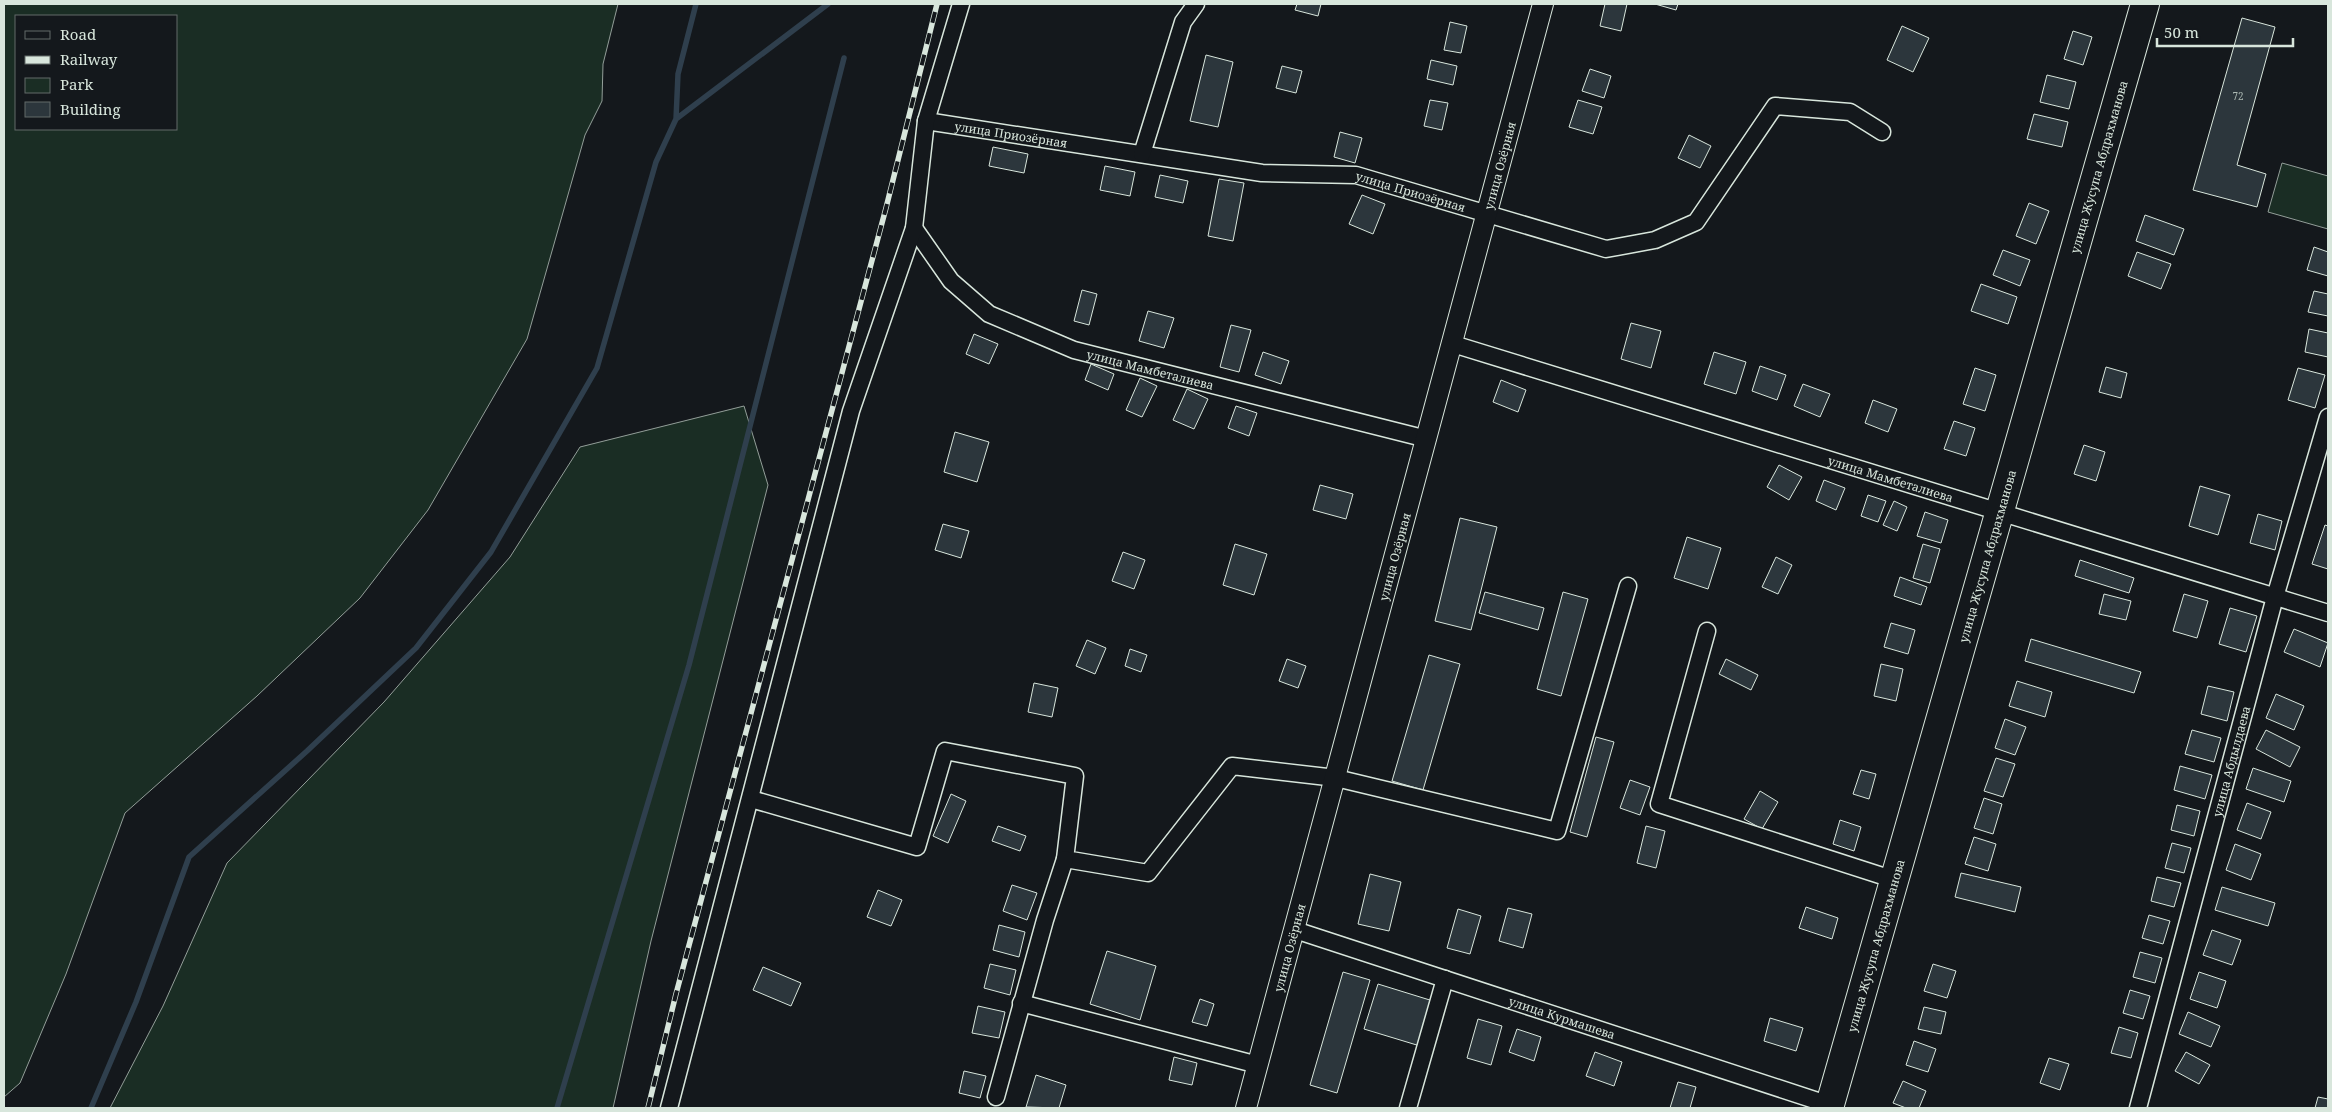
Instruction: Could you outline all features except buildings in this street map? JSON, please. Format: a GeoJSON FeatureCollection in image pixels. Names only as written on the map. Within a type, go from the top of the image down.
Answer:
{"type":"FeatureCollection","features":[{"type":"Feature","properties":{"kind":"highway","name":"улица Жусупа Абдрахманова"},"geometry":{"type":"LineString","coordinates":[[1829,1107],[2001,513],[2144,4]]}},
{"type":"Feature","properties":{"kind":"street"},"geometry":{"type":"LineString","coordinates":[[668,1108],[851,411],[914,228],[926,121],[961,4]]}},
{"type":"Feature","properties":{"kind":"street"},"geometry":{"type":"LineString","coordinates":[[1142,154],[1183,22],[1196,4]]}},
{"type":"Feature","properties":{"kind":"street","name":"улица Озёрная"},"geometry":{"type":"LineString","coordinates":[[1246,1108],[1543,4]]}},
{"type":"Feature","properties":{"kind":"street","name":"улица Приозёрная"},"geometry":{"type":"LineString","coordinates":[[926,121],[1262,173],[1356,175],[1606,249],[1655,240],[1696,222],[1775,106],[1850,112],[1882,132]]}},
{"type":"Feature","properties":{"kind":"street","name":"улица Мамбеталиева"},"geometry":{"type":"LineString","coordinates":[[914,228],[951,282],[989,314],[1074,350],[1427,439]]}},
{"type":"Feature","properties":{"kind":"street","name":"улица Мамбеталиева"},"geometry":{"type":"LineString","coordinates":[[1453,344],[2328,613]]}},
{"type":"Feature","properties":{"kind":"street","name":"улица Абдылдаева"},"geometry":{"type":"LineString","coordinates":[[2138,1108],[2275,597],[2328,417]]}},
{"type":"Feature","properties":{"kind":"street"},"geometry":{"type":"LineString","coordinates":[[1066,858],[1148,873],[1232,766],[1336,778],[1557,831],[1628,586]]}},
{"type":"Feature","properties":{"kind":"street"},"geometry":{"type":"LineString","coordinates":[[1707,631],[1659,804],[1895,880]]}},
{"type":"Feature","properties":{"kind":"street"},"geometry":{"type":"LineString","coordinates":[[750,799],[916,848],[945,751],[1074,776],[1066,858],[1045,920],[996,1097]]}},
{"type":"Feature","properties":{"kind":"street","name":"улица Курмашева"},"geometry":{"type":"LineString","coordinates":[[1295,930],[1829,1107]]}},
{"type":"Feature","properties":{"kind":"street"},"geometry":{"type":"LineString","coordinates":[[1408,1108],[1445,980]]}},
{"type":"Feature","properties":{"kind":"street"},"geometry":{"type":"LineString","coordinates":[[1021,1003],[1258,1065]]}},
{"type":"Feature","properties":{"kind":"green space"},"geometry":{"type":"Polygon","coordinates":[[[4,4],[618,4],[603,64],[602,101],[585,135],[527,339],[428,510],[360,598],[257,696],[125,813],[66,974],[20,1083],[4,1097],[4,4]]]}},
{"type":"Feature","properties":{"kind":"green space"},"geometry":{"type":"Polygon","coordinates":[[[2282,163],[2328,176],[2328,229],[2268,212],[2282,163]]]}},
{"type":"Feature","properties":{"kind":"green space"},"geometry":{"type":"Polygon","coordinates":[[[744,406],[768,485],[651,941],[613,1108],[110,1108],[163,1006],[227,863],[384,702],[510,557],[580,447],[744,406]]]}},
{"type":"Feature","properties":{"kind":"waterway"},"geometry":{"type":"LineString","coordinates":[[91,1108],[136,1002],[189,857],[307,751],[416,648],[491,552],[597,368],[656,162],[676,119],[678,74],[696,4]]}},
{"type":"Feature","properties":{"kind":"waterway"},"geometry":{"type":"LineString","coordinates":[[676,119],[828,4]]}},
{"type":"Feature","properties":{"kind":"waterway"},"geometry":{"type":"LineString","coordinates":[[557,1108],[689,665],[844,58]]}},
{"type":"Feature","properties":{"kind":"railway"},"geometry":{"type":"LineString","coordinates":[[648,1108],[676,994],[886,208],[937,4]]}}]}
